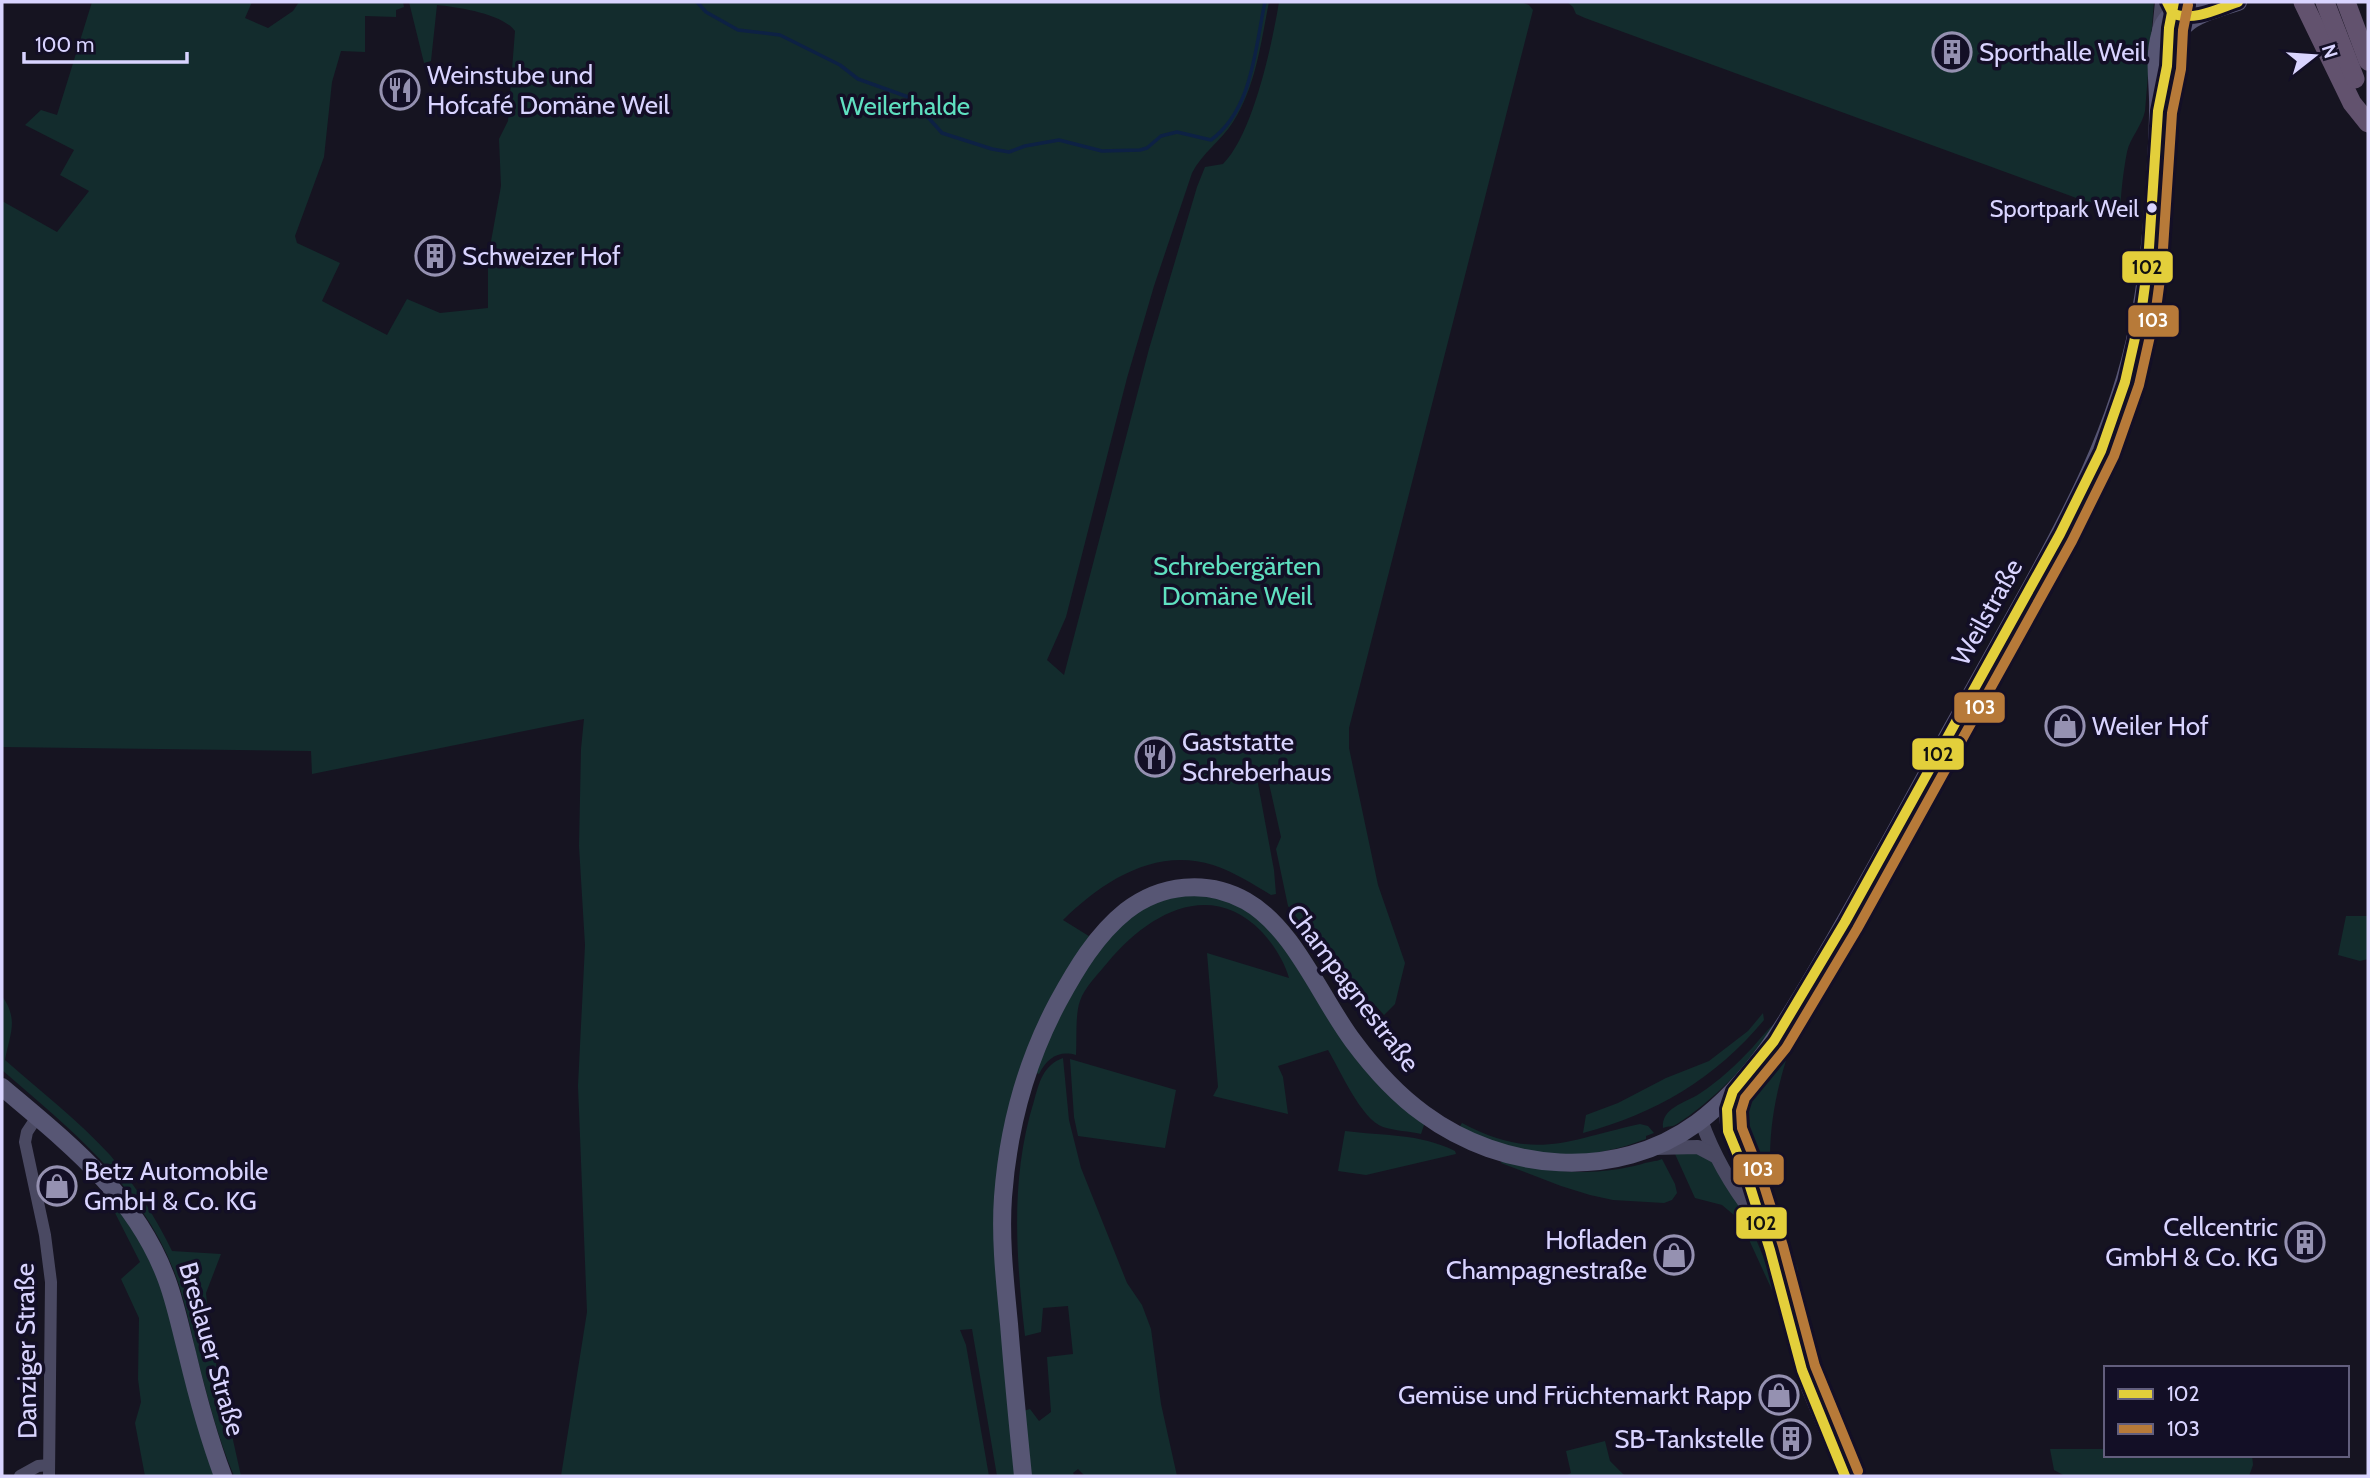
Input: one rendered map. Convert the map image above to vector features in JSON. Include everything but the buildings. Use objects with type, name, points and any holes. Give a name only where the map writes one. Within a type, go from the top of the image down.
[{"type":"highway","points":[[2291,2],[2312,5]]},
{"type":"highway","points":[[2346,2],[2368,61]]},
{"type":"highway","points":[[2312,5],[2368,113]]},
{"type":"highway","points":[[2312,5],[2352,103],[2368,123]]},
{"type":"main road","points":[[2169,4],[2197,9],[2238,2]]},
{"type":"main road","name":"Weilstraße","points":[[1701,1120],[1733,1091],[1774,1041],[1833,942],[2060,534],[2101,451],[2125,382],[2140,317],[2148,263],[2158,111],[2159,37],[2169,4]]},
{"type":"main road","points":[[2167,66],[2178,33],[2197,9]]},
{"type":"main road","name":"Weilstraße","points":[[2158,111],[2167,66]]},
{"type":"main road","name":"Champagnestraße","points":[[1023,1476],[1002,1237],[1003,1195],[1011,1139],[1036,1049],[1061,997],[1102,934],[1140,901],[1166,890],[1214,888],[1232,894],[1256,908],[1285,937],[1339,1021],[1377,1071],[1423,1114],[1466,1139],[1509,1155],[1566,1163],[1606,1161],[1684,1140],[1701,1120]]},
{"type":"main road","name":"Breslauer Straße","points":[[2,1087],[100,1173],[123,1200],[151,1243],[169,1286],[201,1410],[223,1476]]},
{"type":"street","name":"Weilstraße","points":[[2167,66],[2169,4]]},
{"type":"street","points":[[1733,1091],[1726,1117],[1734,1149],[1748,1181],[1775,1266],[1808,1388],[1844,1476]]},
{"type":"street","name":"Danziger Straße","points":[[20,1476],[38,1466],[49,1471],[51,1277],[25,1142],[27,1132],[37,1117]]},
{"type":"street","points":[[1701,1120],[1734,1149]]},
{"type":"street","points":[[1701,1120],[1718,1159],[1740,1197],[1760,1221]]},
{"type":"street","points":[[1684,1140],[1703,1148],[1718,1159]]},
{"type":"green space","points":[[92,2],[252,2],[245,18],[268,28],[293,11],[299,2],[403,2],[404,7],[396,10],[396,17],[365,16],[365,52],[341,51],[332,82],[324,157],[295,236],[297,243],[340,263],[322,301],[387,335],[407,299],[440,313],[488,308],[488,258],[501,186],[499,139],[508,121],[515,31],[491,16],[437,5],[431,61],[424,63],[409,2],[1269,2],[1257,64],[1247,94],[1228,129],[1192,173],[1154,286],[1127,378],[1066,617],[1047,660],[1064,675],[1149,349],[1197,187],[1205,167],[1223,164],[1243,132],[1260,88],[1279,2],[1521,2],[1533,10],[1349,728],[1349,748],[1378,885],[1405,963],[1395,1004],[1384,1015],[1376,1006],[1361,1019],[1320,948],[1288,906],[1276,849],[1281,837],[1266,770],[1256,773],[1276,894],[1271,895],[1213,865],[1171,861],[1131,871],[1095,892],[1063,920],[1092,938],[1006,1134],[1018,1476],[997,1476],[972,1329],[960,1330],[966,1345],[989,1476],[561,1476],[587,1312],[578,1086],[585,945],[579,846],[584,719],[312,774],[311,751],[2,747],[2,201],[57,232],[89,191],[60,175],[74,150],[25,125],[41,110],[57,115]]},
{"type":"green space","name":"Sportpark Weil","points":[[1567,2],[2154,2],[2145,111],[2127,152],[2120,214],[1585,18],[1576,14]]},
{"type":"green space","points":[[1186,893],[1231,901],[1263,921],[1425,1122],[1421,1134],[1383,1127],[1375,1122],[1359,1104],[1328,1050],[1278,1066],[1283,1077],[1288,1114],[1213,1096],[1218,1087],[1207,953],[1289,978],[1271,942],[1262,932],[1242,916],[1222,907],[1201,905],[1180,909],[1142,929],[1124,945],[1082,996],[1077,1013],[1076,1055],[1054,1057],[1039,1074],[1034,1072],[1065,1004],[1092,959],[1108,939],[1125,921],[1144,907]]},
{"type":"green space","points":[[2346,916],[2368,916],[2368,959],[2360,961],[2338,955]]},
{"type":"green space","points":[[2,996],[12,1020],[5,1060],[110,1155],[144,1201],[172,1251],[221,1254],[206,1293],[211,1341],[241,1476],[234,1476],[222,1446],[181,1291],[160,1240],[123,1185],[101,1160],[2,1070]]},
{"type":"green space","points":[[1763,1013],[1764,1020],[1745,1041],[1705,1076],[1659,1104],[1583,1133],[1586,1115],[1709,1061],[1748,1031]]},
{"type":"green space","points":[[1775,1023],[1758,1050],[1718,1092],[1677,1124],[1663,1128],[1663,1121],[1670,1111],[1721,1078]]},
{"type":"green space","points":[[1792,1029],[1796,1032],[1778,1090],[1770,1152],[1775,1202],[1798,1269],[1797,1282],[1787,1283],[1755,1184],[1731,1124],[1734,1107]]},
{"type":"green space","points":[[1063,1058],[1069,1120],[1081,1168],[1127,1283],[1142,1305],[1151,1329],[1161,1404],[1177,1476],[1085,1476],[1078,1469],[1073,1473],[1075,1476],[1029,1476],[1023,1411],[1030,1409],[1039,1421],[1051,1412],[1047,1357],[1073,1354],[1068,1306],[1043,1308],[1041,1332],[1025,1336],[1019,1276],[1018,1188],[1026,1130],[1038,1088],[1046,1070]]},
{"type":"green space","points":[[1070,1059],[1176,1090],[1165,1148],[1078,1136]]},
{"type":"green space","points":[[1462,1123],[1488,1135],[1531,1145],[1571,1141],[1640,1124],[1648,1126],[1654,1133],[1646,1136],[1646,1139],[1599,1152],[1548,1156],[1494,1143],[1459,1128]]},
{"type":"green space","points":[[1345,1131],[1414,1138],[1441,1145],[1456,1154],[1366,1175],[1338,1171]]},
{"type":"green space","points":[[1690,1150],[1710,1159],[1718,1167],[1738,1200],[1766,1263],[1772,1290],[1740,1220],[1722,1205],[1695,1198],[1675,1154]]},
{"type":"green space","points":[[1503,1159],[1539,1168],[1589,1172],[1624,1168],[1662,1159],[1677,1193],[1672,1200],[1664,1203],[1613,1200],[1561,1186],[1501,1163]]},
{"type":"green space","points":[[117,1202],[151,1255],[218,1476],[145,1476],[135,1423],[141,1402],[138,1379],[139,1318],[121,1279],[140,1262],[112,1207]]},
{"type":"green space","points":[[1797,1291],[1804,1296],[1808,1329],[1825,1394],[1823,1399],[1819,1398],[1808,1368],[1791,1300],[1793,1293]]},
{"type":"green space","points":[[1605,1441],[1610,1461],[1625,1476],[1565,1476],[1571,1473],[1566,1451]]},
{"type":"green space","points":[[2050,1449],[2104,1449],[2104,1457],[2252,1457],[2253,1465],[2249,1476],[2065,1476],[2054,1470]]},
{"type":"waterway","points":[[697,2],[706,12],[738,30],[780,35],[840,65],[858,79],[911,98],[942,133],[1009,152],[1025,146],[1059,140],[1102,151],[1140,150],[1147,148],[1161,136],[1177,132],[1211,140],[1225,127],[1244,95],[1255,58],[1265,2]]},
{"type":"transit line","name":"102","points":[[2167,2],[2173,14],[2182,16],[2206,13],[2238,2]]},
{"type":"transit line","name":"102","points":[[1845,1476],[1802,1370],[1770,1250],[1748,1180],[1728,1131],[1727,1109],[1733,1091],[1774,1041],[1845,922],[2060,534],[2101,451],[2125,382],[2142,307],[2148,263],[2158,111],[2167,66],[2169,28],[2174,2]]},
{"type":"transit line","name":"103","points":[[1858,1471],[1815,1366],[1783,1246],[1761,1176],[1742,1128],[1741,1111],[1745,1098],[1786,1048],[1857,929],[2072,541],[2114,456],[2139,385],[2156,309],[2162,264],[2172,113],[2181,69],[2183,30],[2188,5]]},
{"type":"place","name":"Sporthalle Weil","points":[[1952,52]]},
{"type":"place","name":"Weinstube und Hofcafé Domäne Weil","points":[[400,90]]},
{"type":"place","name":"Sportpark Weil","points":[[2152,208]]},
{"type":"place","name":"Schweizer Hof","points":[[435,256]]},
{"type":"place","name":"Weiler Hof","points":[[2065,726]]},
{"type":"place","name":"Gaststatte Schreberhaus","points":[[1155,757]]},
{"type":"place","name":"Betz Automobile GmbH & Co. KG","points":[[57,1186]]},
{"type":"place","name":"Cellcentric GmbH & Co. KG","points":[[2305,1242]]},
{"type":"place","name":"Hofladen Champagnestraße","points":[[1674,1255]]},
{"type":"place","name":"Gemüse und Früchtemarkt Rapp","points":[[1779,1395]]},
{"type":"place","name":"SB-Tankstelle","points":[[1791,1439]]},
{"type":"park label","name":"Weilerhalde","points":[[905,106]]},
{"type":"park label","name":"Schrebergärten Domäne Weil","points":[[1237,581]]}]
